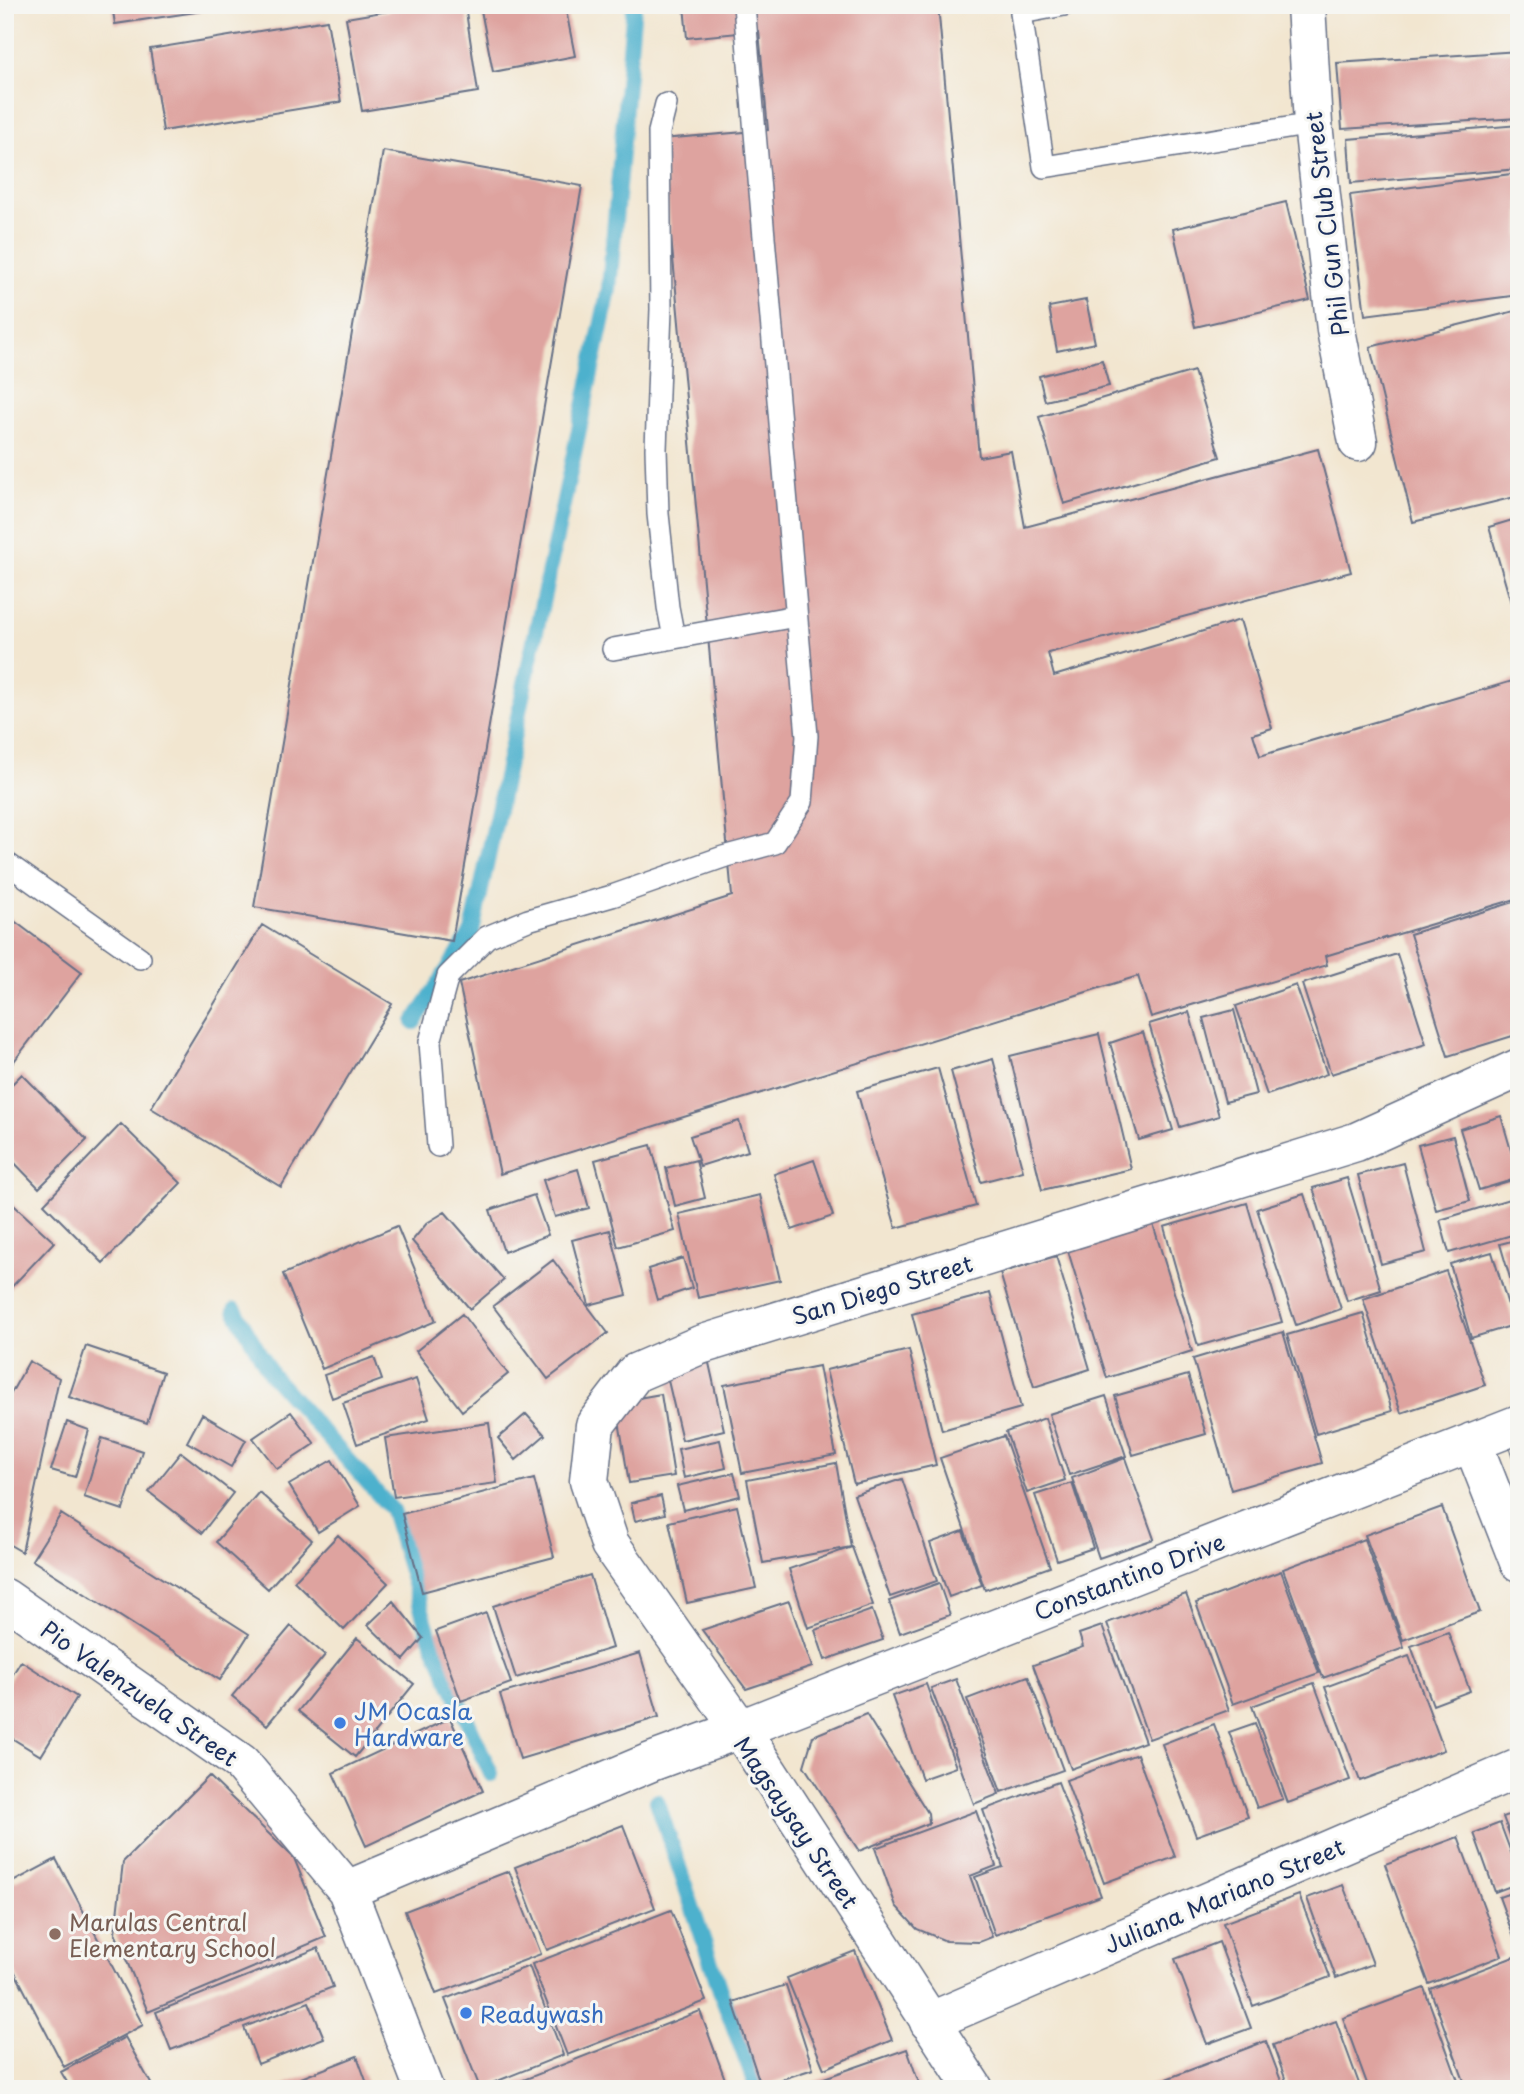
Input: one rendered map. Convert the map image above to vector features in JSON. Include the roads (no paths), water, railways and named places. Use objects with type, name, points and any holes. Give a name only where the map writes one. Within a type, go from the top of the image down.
[{"type":"street","name":"Phil Gun Club Street","points":[[1306,5],[1313,124],[1336,330],[1358,442]]},
{"type":"street","name":"San Diego Street","points":[[740,1729],[610,1544],[589,1481],[595,1425],[635,1373],[700,1345],[1356,1142],[1516,1080]]},
{"type":"street","name":"Constantino Drive","points":[[740,1729],[1519,1424]]},
{"type":"street","points":[[1472,1442],[1519,1562]]},
{"type":"street","name":"Pio Valenzuela Street","points":[[5,1598],[241,1763],[347,1890],[424,2089]]},
{"type":"street","name":"Magsaysay Street","points":[[347,1890],[651,1762],[740,1729],[974,2089]]},
{"type":"street","name":"Juliana Mariano Street","points":[[929,2022],[1519,1768]]},
{"type":"lane","points":[[438,1146],[430,1042],[448,976],[487,937],[528,920],[723,857],[775,843],[802,802],[807,736],[744,5]]},
{"type":"lane","points":[[1064,5],[1021,13],[1044,167],[1313,124]]},
{"type":"lane","points":[[666,104],[659,132],[661,309],[656,449],[658,514],[674,638]]},
{"type":"lane","points":[[614,649],[796,616]]},
{"type":"lane","points":[[5,862],[140,958]]},
{"type":"waterway","points":[[414,1022],[472,932],[609,289],[634,5]]},
{"type":"waterway","points":[[235,1310],[271,1374],[392,1510],[429,1634],[491,1774]]},
{"type":"waterway","points":[[657,1801],[721,1993],[757,2089]]},
{"type":"place","name":"JM Ocasla Hardware","points":[[340,1723]]},
{"type":"place","name":"Marulas Central Elementary School","points":[[55,1934]]},
{"type":"place","name":"Readywash","points":[[466,2013]]}]
